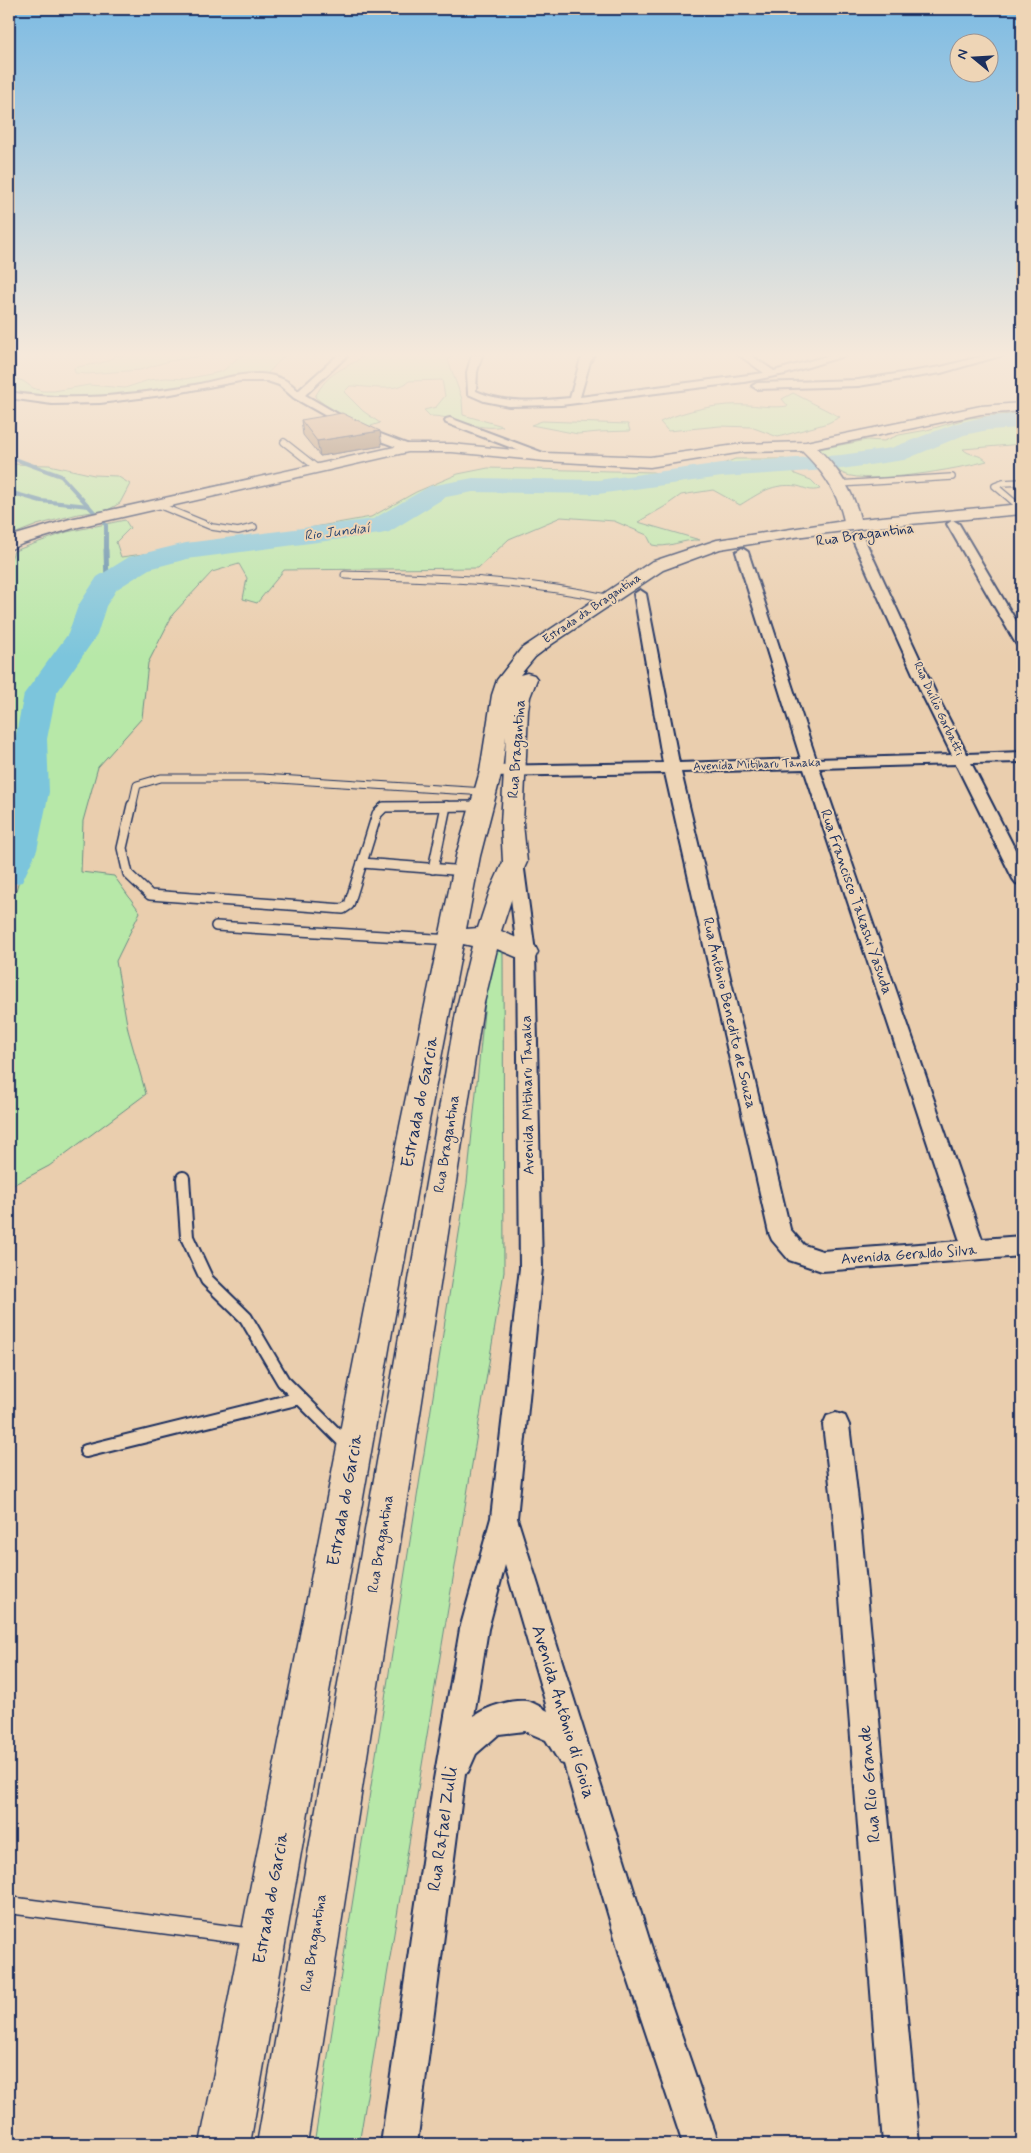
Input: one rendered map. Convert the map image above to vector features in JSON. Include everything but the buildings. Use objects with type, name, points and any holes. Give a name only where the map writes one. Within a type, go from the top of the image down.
[{"type":"main road","points":[[9,545],[16,540],[70,524],[374,455]]},
{"type":"main road","points":[[529,455],[650,462],[693,455]]},
{"type":"main road","points":[[816,455],[835,479],[863,527]]},
{"type":"main road","points":[[849,504],[863,527]]},
{"type":"main road","name":"Rua Bragantina","points":[[863,527],[953,524],[1022,512]]},
{"type":"main road","name":"Rua Bragantina","points":[[282,2144],[470,1007],[487,937],[502,891],[515,862],[512,824],[520,697],[524,684],[533,669],[610,604],[640,594],[662,580],[699,562],[863,527],[1022,512]]},
{"type":"main road","points":[[662,580],[641,576],[634,570],[636,561],[641,557],[662,551],[717,545],[795,532],[863,527]]},
{"type":"main road","name":"Estrada da Bragantina","points":[[468,864],[491,771],[501,702],[507,680],[528,653],[610,604],[641,576]]},
{"type":"main road","points":[[468,864],[487,886],[502,891]]},
{"type":"main road","name":"Estrada do Garcia","points":[[226,2144],[414,1126],[468,864]]},
{"type":"main road","points":[[452,940],[487,937],[502,940],[526,952]]},
{"type":"street","points":[[541,455],[545,457]]},
{"type":"street","points":[[953,524],[1022,642]]},
{"type":"street","name":"Rua Duílio Garbatti","points":[[863,527],[962,759],[1022,880]]},
{"type":"street","name":"Rua Francisco Takashi Yasuda","points":[[742,552],[810,764],[974,1250]]},
{"type":"street","name":"Rua Antônio Benedito de Souza","points":[[640,594],[672,768],[780,1233],[797,1253]]},
{"type":"street","name":"Avenida Mitiharu Tanaka","points":[[491,771],[672,768],[1022,757]]},
{"type":"street","name":"Avenida Mitiharu Tanaka","points":[[515,862],[526,952],[532,1268]]},
{"type":"street","name":"Avenida Geraldo Silva","points":[[797,1253],[822,1261],[1022,1246]]},
{"type":"street","name":"Avenida Antônio di Gioia","points":[[532,1268],[504,1518],[638,1958],[700,2144]]},
{"type":"street","name":"Rua Rio Grande","points":[[836,1425],[846,1509],[901,2144]]},
{"type":"street","name":"Rua Rafael Zulli","points":[[399,2144],[449,1779],[474,1629],[504,1518]]},
{"type":"street","points":[[449,1779],[465,1742],[493,1720],[526,1716],[556,1730],[578,1762]]},
{"type":"lane","points":[[301,455],[317,468]]},
{"type":"lane","points":[[835,479],[952,477]]},
{"type":"lane","points":[[1022,482],[1003,483],[995,486],[1022,512]]},
{"type":"lane","points":[[156,504],[212,527],[238,531],[254,527]]},
{"type":"lane","points":[[345,575],[509,580],[561,587],[610,604]]},
{"type":"lane","points":[[161,778],[262,778],[484,799],[446,806],[398,806],[384,808],[377,814],[349,905],[343,909],[150,896],[128,874],[122,848],[137,785],[161,778]]},
{"type":"lane","points":[[433,869],[446,806]]},
{"type":"lane","points":[[362,863],[433,869],[468,864]]},
{"type":"lane","points":[[216,926],[452,940]]},
{"type":"lane","points":[[183,1178],[187,1237],[207,1280],[246,1318],[283,1381],[337,1433],[354,1453]]},
{"type":"lane","points":[[86,1451],[300,1398]]},
{"type":"lane","points":[[9,1904],[264,1939]]},
{"type":"green space","points":[[825,455],[976,455],[987,461],[914,475],[873,478],[844,474]]},
{"type":"green space","points":[[735,459],[785,459],[795,474],[811,480],[820,489],[811,490],[797,486],[780,486],[767,490],[740,505],[713,490],[681,495],[638,522],[700,540],[669,545],[652,545],[647,535],[614,521],[561,517],[509,539],[478,568],[284,570],[257,603],[243,599],[247,578],[239,564],[212,572],[173,614],[148,663],[142,718],[98,767],[83,821],[81,872],[114,876],[140,912],[116,961],[128,1030],[146,1094],[49,1166],[9,1187],[9,916],[20,876],[9,885],[9,564],[14,551],[67,532],[125,520],[130,528],[116,542],[121,557],[218,544],[371,517],[416,492],[458,474],[488,468],[653,472],[677,483]]},
{"type":"green space","points":[[9,464],[49,465],[94,475],[117,476],[130,484],[120,503],[108,510],[78,514],[37,525],[9,536]]},
{"type":"green space","points":[[496,950],[503,953],[504,1272],[359,2144],[314,2144],[467,1183],[490,951]]},
{"type":"waterway","name":"Rio Jundiaí","points":[[9,873],[19,850],[32,792],[31,739],[40,694],[82,635],[92,606],[107,583],[139,563],[186,551],[380,526],[439,491],[473,485],[598,487],[722,470],[841,462],[892,455]]},
{"type":"waterway","points":[[9,457],[61,476],[89,506]]},
{"type":"waterway","points":[[9,492],[41,501],[89,506]]},
{"type":"waterway","points":[[89,506],[106,525],[106,550]]},
{"type":"waterway","points":[[106,550],[107,583]]}]
